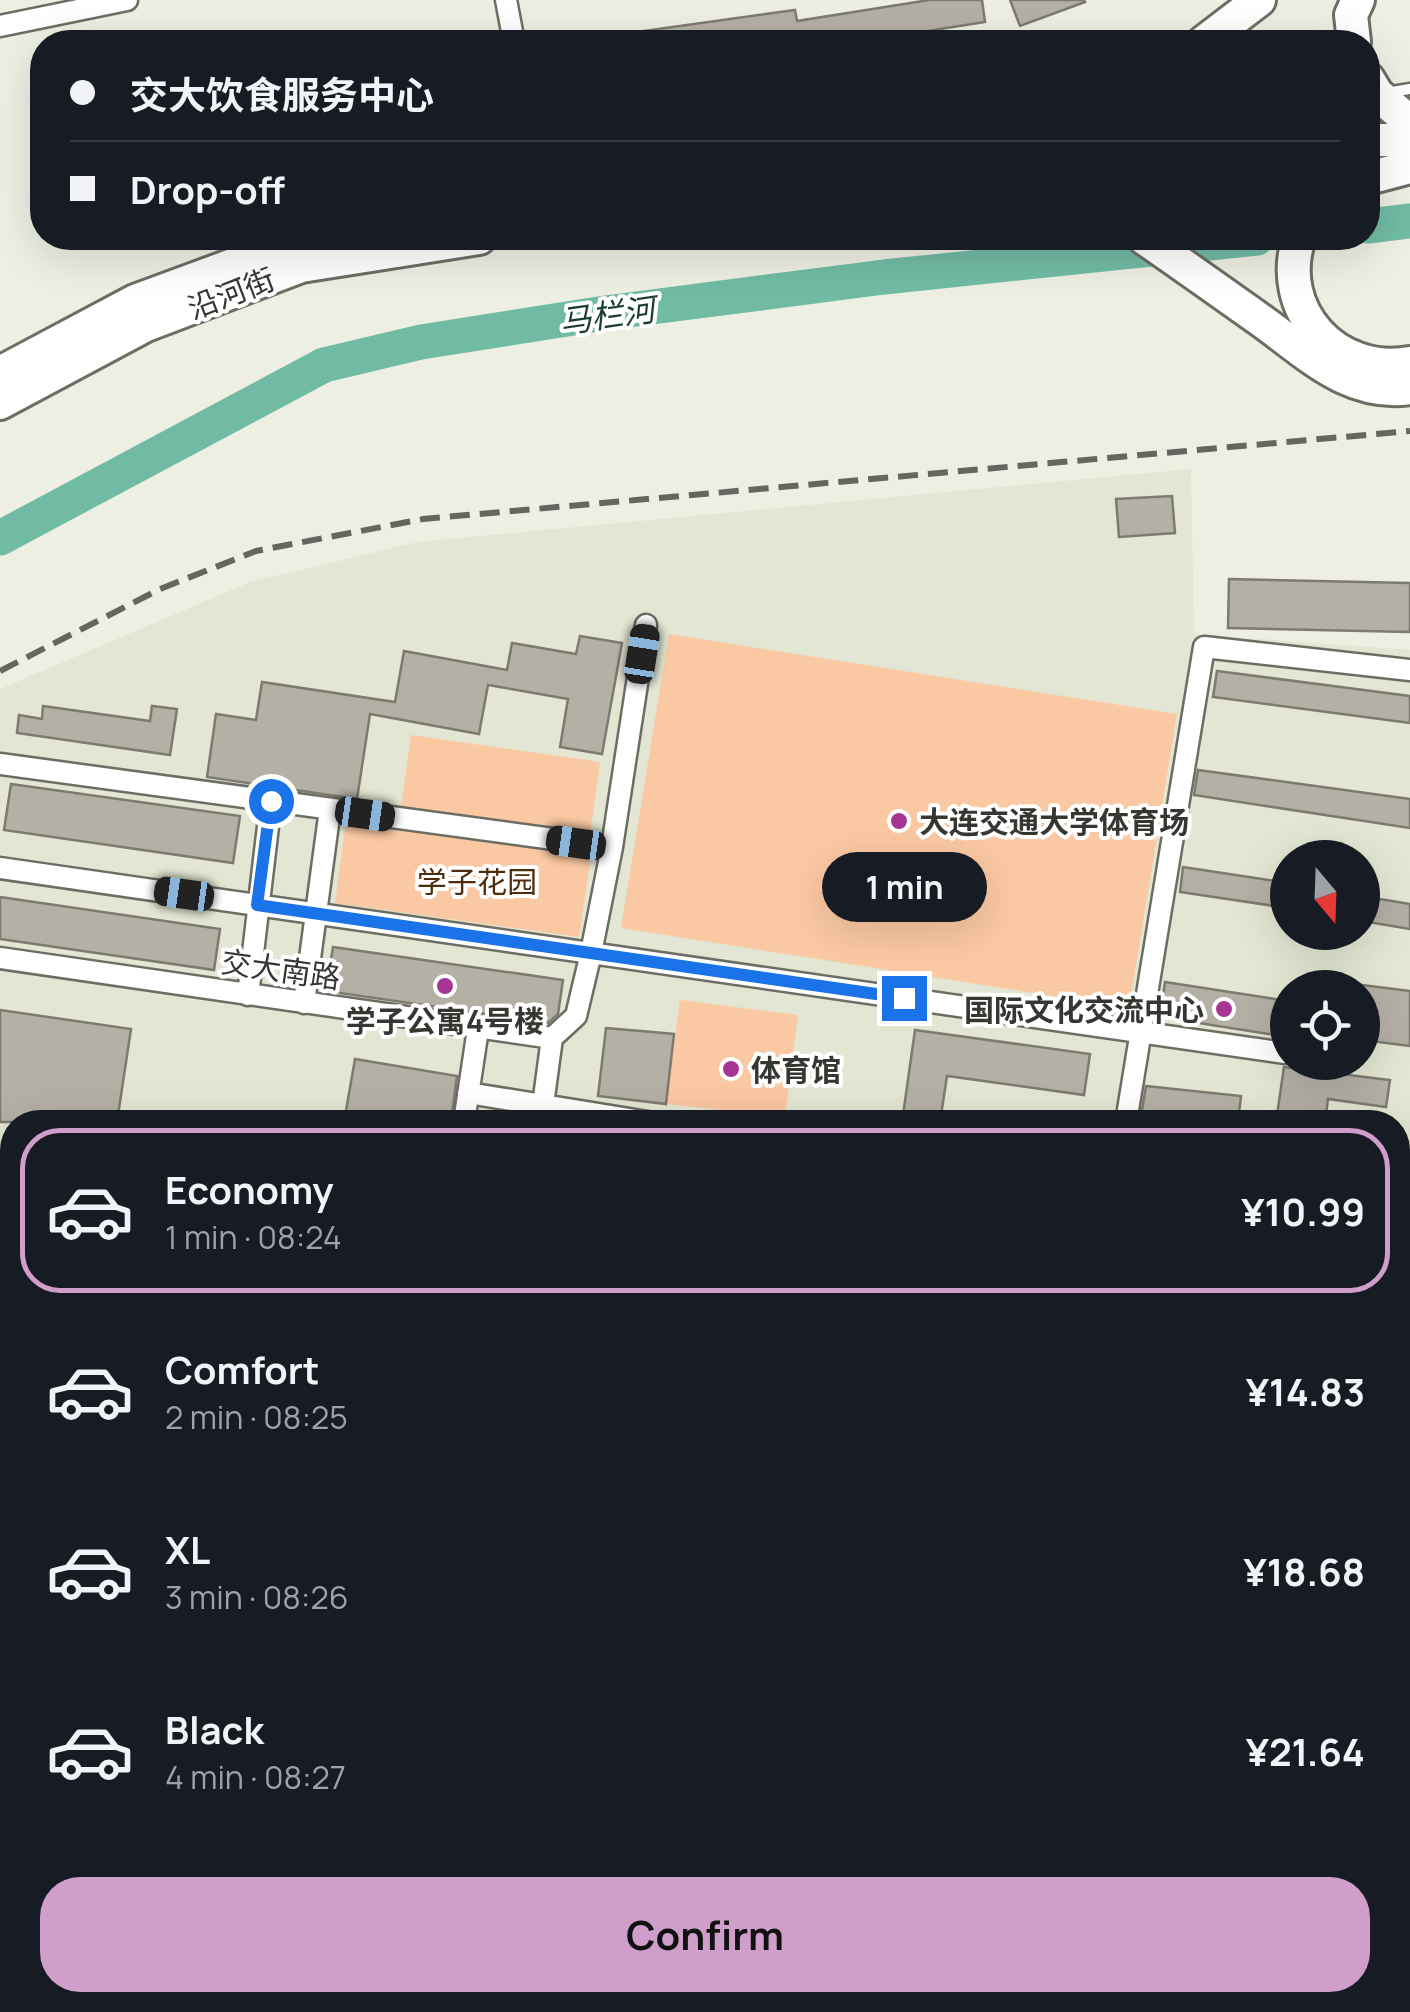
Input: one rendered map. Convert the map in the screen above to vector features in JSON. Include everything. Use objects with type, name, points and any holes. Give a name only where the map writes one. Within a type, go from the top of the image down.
[{"type":"highway","points":[[1220,30],[1260,0]]},
{"type":"highway","points":[[1353,30],[1351,15],[1358,0]]},
{"type":"highway","points":[[1380,94],[1410,122]]},
{"type":"highway","points":[[1380,140],[1410,140]]},
{"type":"highway","points":[[1380,164],[1410,165]]},
{"type":"highway","points":[[1380,174],[1410,165]]},
{"type":"highway","name":"沿河街","points":[[0,373],[134,301],[304,252],[329,250]]},
{"type":"highway","points":[[1161,250],[1277,331],[1318,366],[1352,382],[1390,391],[1410,388]]},
{"type":"highway","points":[[1295,250],[1293,280],[1300,310],[1313,332],[1353,358],[1380,366],[1410,363]]},
{"type":"highway","points":[[0,424],[304,252]]},
{"type":"highway","name":"沿河街","points":[[0,403],[146,326],[304,252]]},
{"type":"highway","points":[[0,364],[106,316]]},
{"type":"street","points":[[0,26],[128,0]]},
{"type":"street","points":[[506,0],[512,30]]},
{"type":"street","points":[[543,1106],[552,1038],[576,1016],[591,953],[612,848],[646,625]]},
{"type":"street","points":[[1128,1110],[1204,647],[1410,670]]},
{"type":"street","points":[[0,764],[612,848]]},
{"type":"street","points":[[248,995],[271,801]]},
{"type":"street","points":[[304,1003],[330,809]]},
{"type":"street","points":[[0,868],[1270,1051]]},
{"type":"street","name":"交大南路","points":[[0,958],[552,1038]]},
{"type":"street","points":[[466,1110],[478,1029]]},
{"type":"street","points":[[468,1093],[569,1110]]},
{"type":"lane","points":[[1380,87],[1410,90]]},
{"type":"shaded area","points":[[1191,469],[1194,634],[1410,650],[1410,1110],[0,1110],[0,689],[250,582],[418,542]]},
{"type":"green space","name":"大连交通大学体育场","points":[[669,634],[1177,714],[1129,1008],[621,928]]},
{"type":"green space","points":[[411,735],[600,762],[590,834],[401,808]]},
{"type":"green space","name":"学子花园","points":[[346,821],[591,855],[579,937],[335,903]]},
{"type":"green space","name":"体育馆","points":[[680,1000],[798,1015],[786,1110],[721,1110],[666,1104]]},
{"type":"building","points":[[929,0],[982,0],[985,22],[934,30],[651,30],[795,10],[797,21]]},
{"type":"building","points":[[1010,0],[1084,0],[1085,2],[1020,26]]},
{"type":"building","points":[[1172,496],[1175,533],[1119,537],[1116,499]]},
{"type":"building","points":[[1229,579],[1410,583],[1410,632],[1228,628]]},
{"type":"building","points":[[580,636],[622,643],[602,754],[560,747],[568,699],[488,685],[479,734],[370,714],[357,799],[207,777],[216,714],[256,720],[262,682],[395,702],[404,651],[507,670],[512,643],[576,654]]},
{"type":"building","points":[[1217,671],[1410,696],[1410,723],[1213,697]]},
{"type":"building","points":[[43,706],[150,721],[152,706],[177,709],[170,755],[17,733],[19,715],[42,719]]},
{"type":"building","points":[[1198,770],[1410,799],[1410,828],[1194,795]]},
{"type":"building","points":[[11,784],[240,816],[233,863],[4,830]]},
{"type":"building","points":[[1183,867],[1270,880],[1270,905],[1180,892]]},
{"type":"building","points":[[0,897],[220,929],[214,970],[0,939]]},
{"type":"building","points":[[1380,899],[1410,904],[1410,929],[1380,924]]},
{"type":"building","name":"学子公寓4号楼","points":[[333,947],[563,980],[558,1014],[548,1023],[326,991]]},
{"type":"building","name":"国际文化交流中心","points":[[1165,982],[1270,998],[1270,1034],[1160,1017]]},
{"type":"building","points":[[1380,987],[1410,991],[1410,1046],[1380,1042]]},
{"type":"building","points":[[0,1010],[131,1029],[119,1110],[0,1110]]},
{"type":"building","points":[[606,1028],[674,1034],[666,1104],[598,1096]]},
{"type":"building","points":[[915,1030],[1090,1054],[1084,1095],[947,1076],[942,1110],[904,1110]]},
{"type":"building","points":[[355,1059],[457,1076],[453,1110],[346,1110]]},
{"type":"building","points":[[1282,1080],[1390,1080],[1386,1107],[1328,1099],[1327,1110],[1278,1110]]},
{"type":"building","points":[[1146,1086],[1241,1096],[1239,1110],[1142,1110]]},
{"type":"waterway","name":"马栏河","points":[[1380,225],[1410,221]]},
{"type":"waterway","name":"马栏河","points":[[0,538],[324,365],[421,342],[605,313],[884,277],[1142,250]]},
{"type":"railway","points":[[0,671],[160,589],[256,551],[423,519],[1410,431]]},
{"type":"place","name":"大连交通大学体育场","points":[[899,821]]},
{"type":"place","name":"学子公寓4号楼","points":[[445,986]]},
{"type":"place","name":"国际文化交流中心","points":[[1224,1009]]},
{"type":"place","name":"体育馆","points":[[731,1069]]},
{"type":"route","points":[[271,801],[257,905],[904,998]]}]
